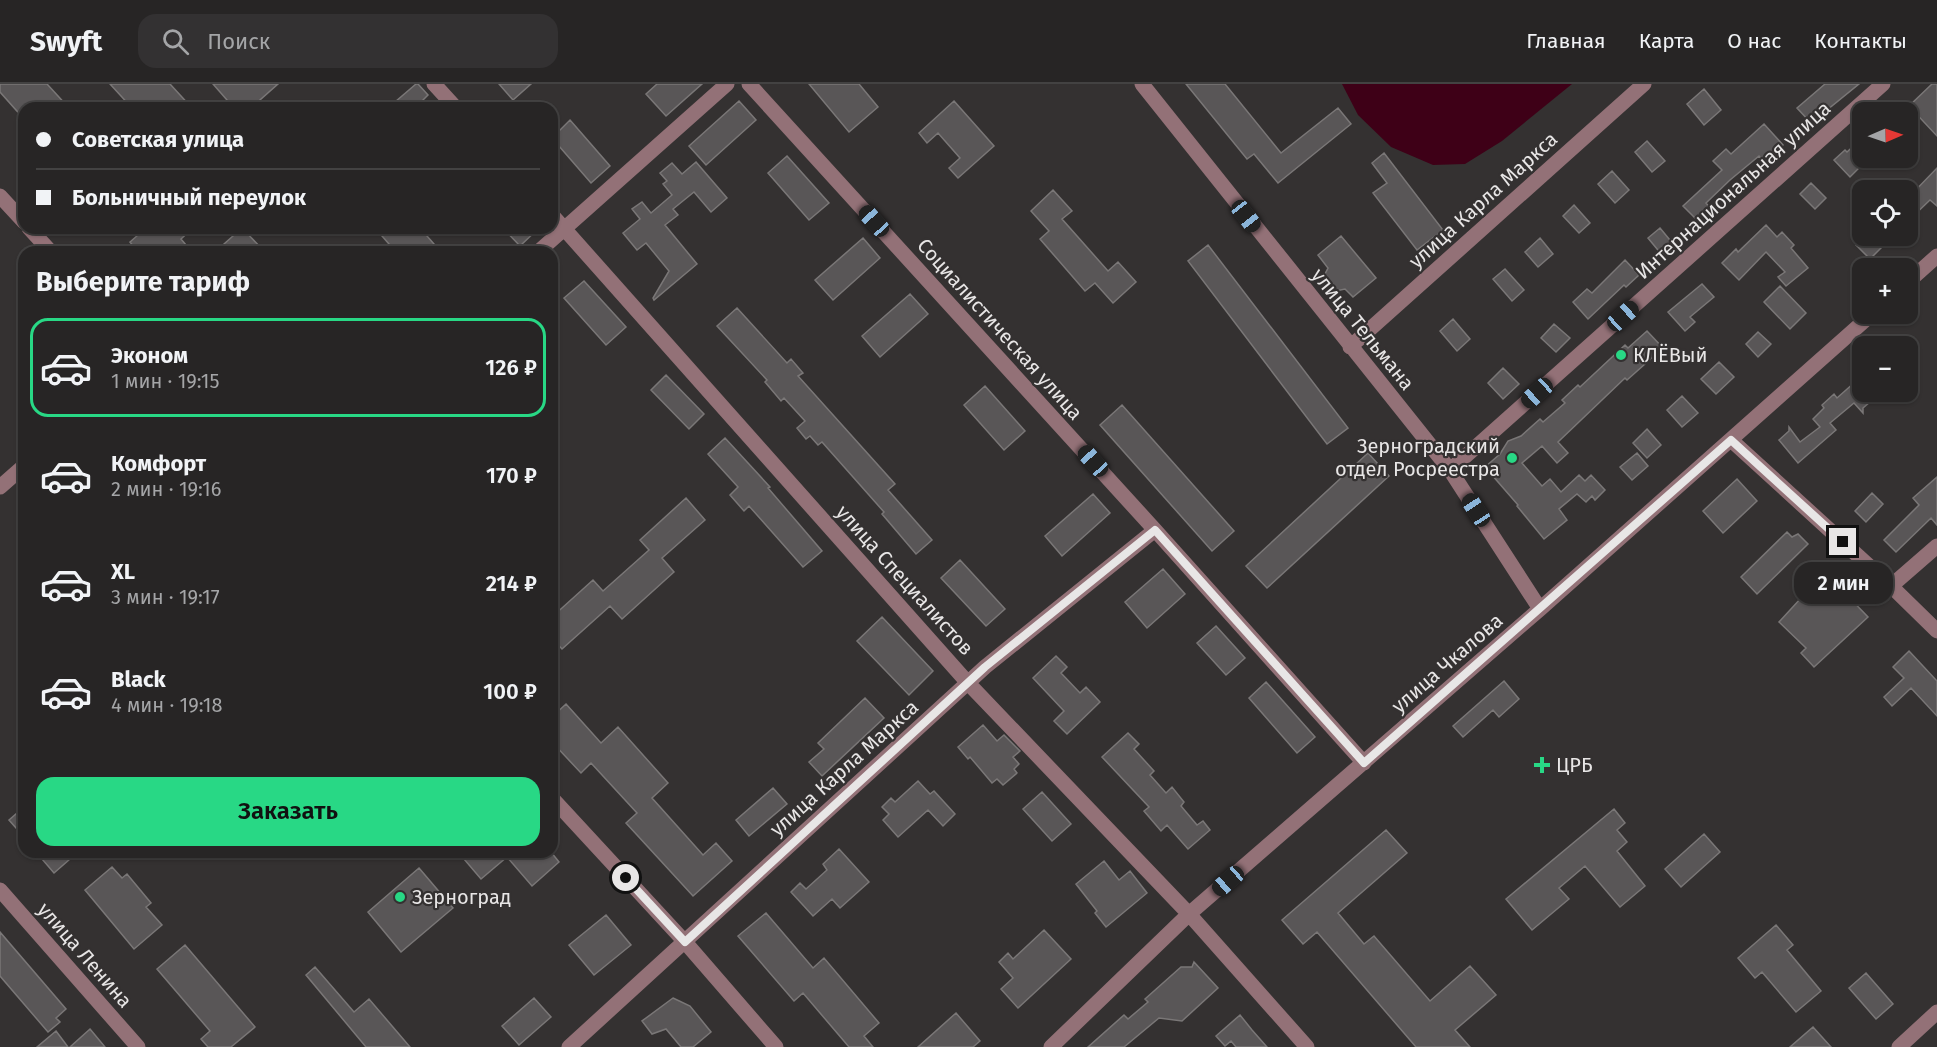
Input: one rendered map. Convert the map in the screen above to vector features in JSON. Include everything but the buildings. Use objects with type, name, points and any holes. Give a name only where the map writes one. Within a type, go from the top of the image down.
[{"type":"street","points":[[434,84],[450,102]]},
{"type":"street","points":[[545,246],[727,84]]},
{"type":"street","name":"Социалистическая улица","points":[[749,84],[1364,763]]},
{"type":"street","name":"улица Тельмана","points":[[1142,84],[1450,471],[1540,609]]},
{"type":"street","name":"улица Карла Маркса","points":[[1350,347],[1644,84]]},
{"type":"street","name":"Интернациональная улица","points":[[1450,471],[1883,84]]},
{"type":"street","points":[[0,196],[18,216]]},
{"type":"street","name":"улица Специалистов","points":[[558,221],[968,683],[1190,914],[1307,1047]]},
{"type":"street","points":[[34,234],[46,246]]},
{"type":"street","points":[[1918,273],[1937,256]]},
{"type":"street","name":"улица Чкалова","points":[[1051,1047],[1190,914],[1540,609],[1861,324]]},
{"type":"street","points":[[1731,440],[1891,586],[1937,632]]},
{"type":"street","points":[[0,487],[18,471]]},
{"type":"street","name":"улица Карла Маркса","points":[[569,1047],[968,683],[1155,530]]},
{"type":"street","points":[[1891,586],[1937,546]]},
{"type":"street","points":[[558,804],[685,942],[776,1047]]},
{"type":"street","name":"улица Ленина","points":[[0,890],[138,1047]]},
{"type":"street","points":[[1899,1047],[1937,1012]]},
{"type":"shaded area","points":[[1342,84],[1572,84],[1502,141],[1465,164],[1433,165],[1391,147],[1358,115]]},
{"type":"place","name":"КЛЁВый","points":[[1621,355]]},
{"type":"place","name":"Зерноградский отдел Росреестра","points":[[1512,458]]},
{"type":"place","name":"ЦРБ","points":[[1542,765]]},
{"type":"place","name":"Зерноград","points":[[400,897]]},
{"type":"route","points":[[626,878],[685,942],[985,667],[1155,530],[1364,763],[1731,440],[1843,542]]}]
